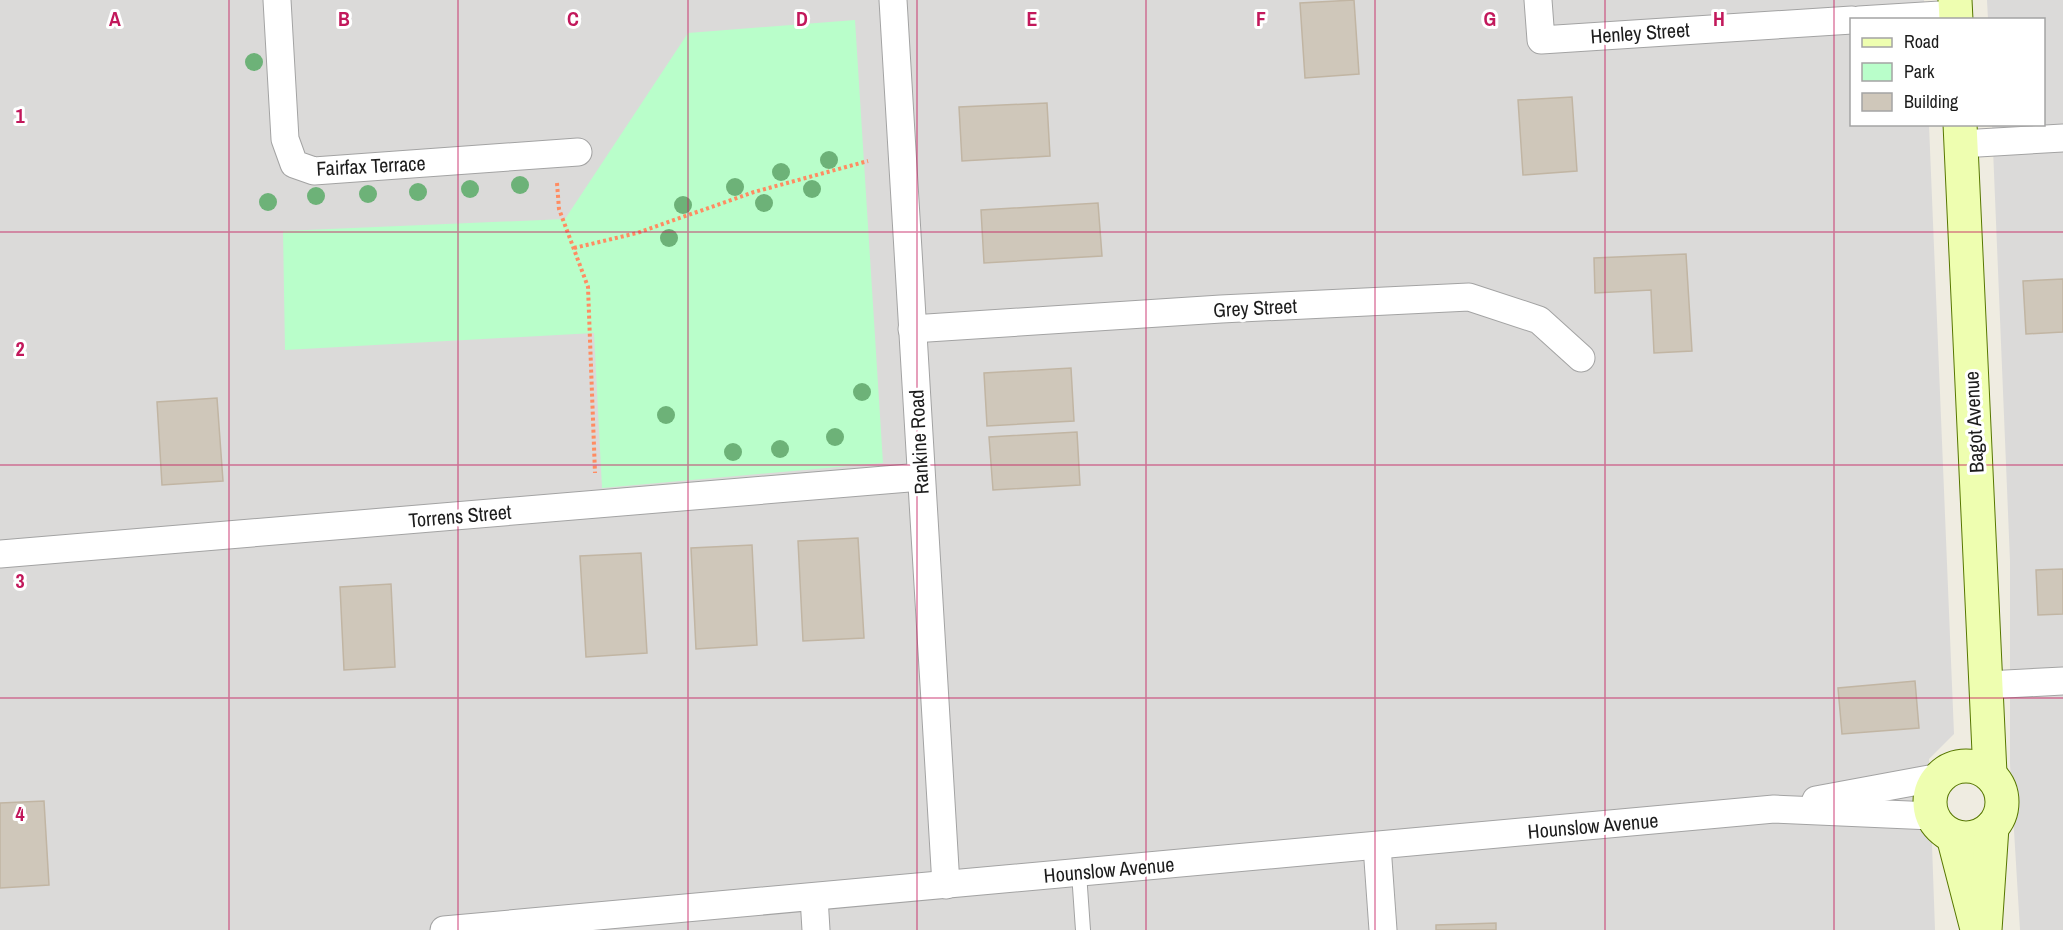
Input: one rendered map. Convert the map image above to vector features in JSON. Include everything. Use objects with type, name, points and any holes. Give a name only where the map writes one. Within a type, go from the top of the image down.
[{"type":"street","name":"Fairfax Terrace","points":[[277,0],[285,139],[294,164],[314,171],[578,152]]},
{"type":"street","name":"Rankine Road","points":[[893,0],[946,885]]},
{"type":"street","name":"Henley Street","points":[[1539,0],[1541,40],[1850,20]]},
{"type":"street","points":[[1880,18],[1956,11]]},
{"type":"street","points":[[1960,134],[2063,138]]},
{"type":"street","name":"Bagot Avenue","points":[[1960,134],[1988,719],[1966,772]]},
{"type":"street","name":"Grey Street","points":[[912,329],[1221,309],[1469,297],[1539,320],[1581,358]]},
{"type":"street","name":"Torrens Street","points":[[0,554],[921,477]]},
{"type":"street","points":[[1987,685],[2063,681]]},
{"type":"street","points":[[1943,826],[1959,838],[1983,835],[1999,818],[2002,795],[1998,783],[1966,772],[1930,792],[1929,804],[1943,826],[1977,930]]},
{"type":"street","name":"Hounslow Avenue","points":[[444,930],[519,927],[814,897],[1774,809],[1966,772]]},
{"type":"street","name":"Hounslow Avenue","points":[[1774,809],[1943,826]]},
{"type":"street","points":[[1985,930],[1992,827]]},
{"type":"street","points":[[1377,846],[1383,930]]},
{"type":"street","points":[[814,897],[816,930]]},
{"type":"lane","points":[[1079,873],[1083,930]]},
{"type":"path","points":[[574,248],[637,233],[754,192],[868,161]]},
{"type":"path","points":[[556,174],[559,209],[588,287],[597,504]]},
{"type":"shaded area","points":[[0,0],[1924,0],[1925,18],[1850,18],[1850,126],[1929,126],[1954,734],[1929,759],[1935,930],[0,930]]},
{"type":"shaded area","points":[[1987,0],[2063,0],[2063,930],[2020,930],[2010,764],[2010,561],[1992,126],[2045,126],[2045,18],[1988,18]]},
{"type":"green space","points":[[855,20],[883,463],[602,488],[594,333],[285,350],[283,231],[565,219],[688,33]]},
{"type":"building","points":[[1354,0],[1359,74],[1305,78],[1300,3]]},
{"type":"building","points":[[1572,97],[1577,171],[1523,175],[1518,100]]},
{"type":"building","points":[[1047,103],[1050,156],[962,161],[959,107]]},
{"type":"building","points":[[1098,203],[1102,256],[984,263],[981,210]]},
{"type":"building","points":[[1686,254],[1692,351],[1654,353],[1651,290],[1595,293],[1594,258]]},
{"type":"building","points":[[2063,279],[2063,332],[2026,334],[2023,281]]},
{"type":"building","points":[[1071,368],[1074,421],[987,426],[984,373]]},
{"type":"building","points":[[217,398],[223,481],[162,485],[157,402]]},
{"type":"building","points":[[1077,432],[1080,485],[993,490],[989,437]]},
{"type":"building","points":[[858,538],[864,638],[803,641],[798,541]]},
{"type":"building","points":[[752,545],[757,645],[696,649],[691,548]]},
{"type":"building","points":[[641,553],[647,653],[586,657],[580,556]]},
{"type":"building","points":[[2063,569],[2063,614],[2038,615],[2036,570]]},
{"type":"building","points":[[391,584],[395,667],[344,670],[340,587]]},
{"type":"building","points":[[1915,681],[1919,728],[1842,734],[1838,688]]},
{"type":"building","points":[[44,801],[49,885],[0,888],[0,803]]},
{"type":"building","points":[[1496,923],[1496,930],[1436,930],[1436,925]]}]
